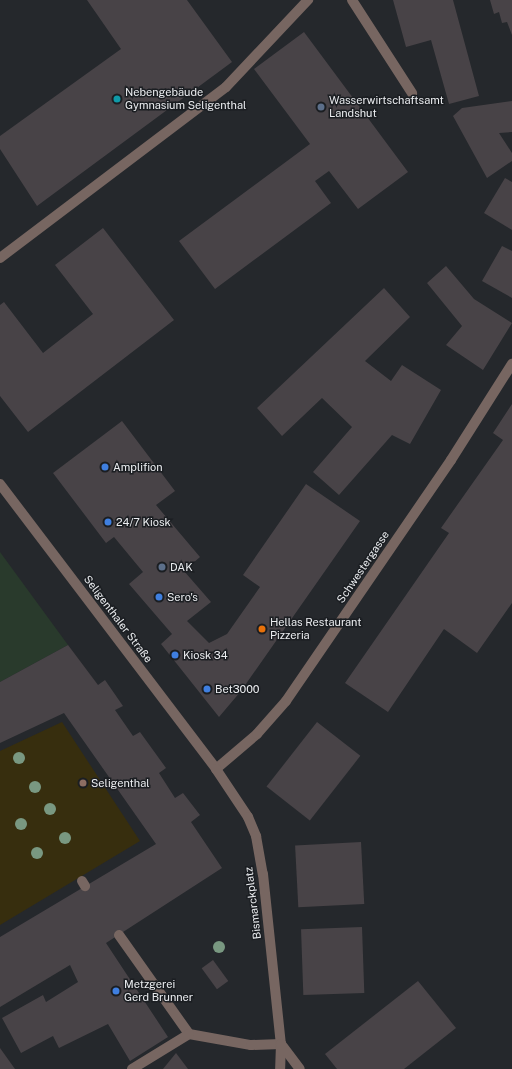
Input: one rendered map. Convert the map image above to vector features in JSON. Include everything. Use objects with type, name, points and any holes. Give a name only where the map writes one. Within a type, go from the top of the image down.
[{"type":"street","points":[[0,258],[226,87],[308,0]]},
{"type":"street","points":[[352,0],[412,93]]},
{"type":"street","name":"Schwestergasse","points":[[216,769],[256,734],[286,701],[451,460],[512,364]]},
{"type":"street","name":"Seligenthaler Straße","points":[[0,484],[216,769]]},
{"type":"street","name":"Bismarckplatz","points":[[216,769],[248,817],[256,836],[281,1044],[280,1069]]},
{"type":"street","points":[[118,935],[189,1034]]},
{"type":"street","points":[[132,1069],[189,1034],[251,1045],[281,1044],[300,1069]]},
{"type":"green space","points":[[0,552],[68,645],[0,682]]},
{"type":"sand","points":[[62,722],[140,841],[0,925],[0,751]]},
{"type":"building","name":"Nebengebäude Gymnasium Seligenthal","points":[[87,0],[187,0],[232,62],[37,206],[0,149],[0,136],[121,49]]},
{"type":"building","points":[[393,0],[453,0],[479,96],[449,104],[431,40],[406,47]]},
{"type":"building","points":[[490,0],[512,0],[512,35],[507,22],[502,23],[499,12],[494,14]]},
{"type":"building","points":[[304,32],[408,172],[358,209],[329,171],[315,181],[331,203],[215,289],[179,241],[310,144],[254,69]]},
{"type":"building","points":[[512,101],[512,132],[499,133],[512,153],[512,161],[487,178],[453,116],[462,108]]},
{"type":"building","points":[[505,178],[512,182],[512,230],[484,213]]},
{"type":"building","points":[[103,228],[174,320],[28,432],[0,396],[0,305],[4,302],[43,353],[93,314],[55,265]]},
{"type":"building","points":[[502,246],[512,251],[512,298],[482,281]]},
{"type":"building","points":[[446,266],[474,299],[512,323],[483,370],[446,345],[462,326],[427,283]]},
{"type":"building","points":[[384,288],[410,317],[365,361],[391,381],[402,365],[441,390],[410,444],[392,435],[339,495],[313,472],[352,427],[322,398],[282,436],[257,408]]},
{"type":"building","points":[[512,404],[512,603],[477,653],[444,629],[388,712],[345,683],[449,533],[441,528],[503,440],[493,433]]},
{"type":"building","points":[[122,421],[175,491],[156,505],[200,557],[184,571],[211,602],[187,621],[209,643],[227,634],[260,587],[243,575],[306,484],[360,521],[241,691],[219,717],[161,644],[172,634],[129,584],[143,572],[114,537],[106,543],[53,473]]},
{"type":"building","points":[[68,645],[98,685],[105,680],[123,706],[115,710],[133,736],[140,732],[166,768],[159,773],[175,798],[183,793],[200,815],[191,822],[222,868],[106,943],[168,1037],[130,1061],[108,1024],[59,1048],[53,1036],[21,1053],[2,1018],[43,995],[46,1002],[78,982],[70,965],[0,1007],[0,937],[156,844],[64,713],[0,743],[0,682]]},
{"type":"building","points":[[317,722],[360,756],[310,820],[267,787]]},
{"type":"building","points":[[361,842],[364,904],[298,907],[295,845]]},
{"type":"building","points":[[362,927],[364,993],[303,995],[301,929]]},
{"type":"building","points":[[213,960],[228,981],[217,989],[202,968]]},
{"type":"building","points":[[418,981],[456,1028],[404,1069],[337,1069],[325,1054]]},
{"type":"building","points":[[0,1048],[15,1069],[0,1069]]},
{"type":"building","points":[[176,1053],[188,1069],[163,1069]]},
{"type":"place","name":"Nebengebäude Gymnasium Seligenthal","points":[[117,99]]},
{"type":"place","name":"Wasserwirtschaftsamt Landshut","points":[[321,107]]},
{"type":"place","name":"Amplifion","points":[[105,467]]},
{"type":"place","name":"24/7 Kiosk","points":[[108,522]]},
{"type":"place","name":"DAK","points":[[162,567]]},
{"type":"place","name":"Sero's","points":[[159,597]]},
{"type":"place","name":"Hellas Restaurant Pizzeria","points":[[262,629]]},
{"type":"place","name":"Kiosk 34","points":[[175,655]]},
{"type":"place","name":"Bet3000","points":[[207,689]]},
{"type":"place","name":"Seligenthal","points":[[83,783]]},
{"type":"place","name":"Metzgerei Gerd Brunner","points":[[116,991]]}]
